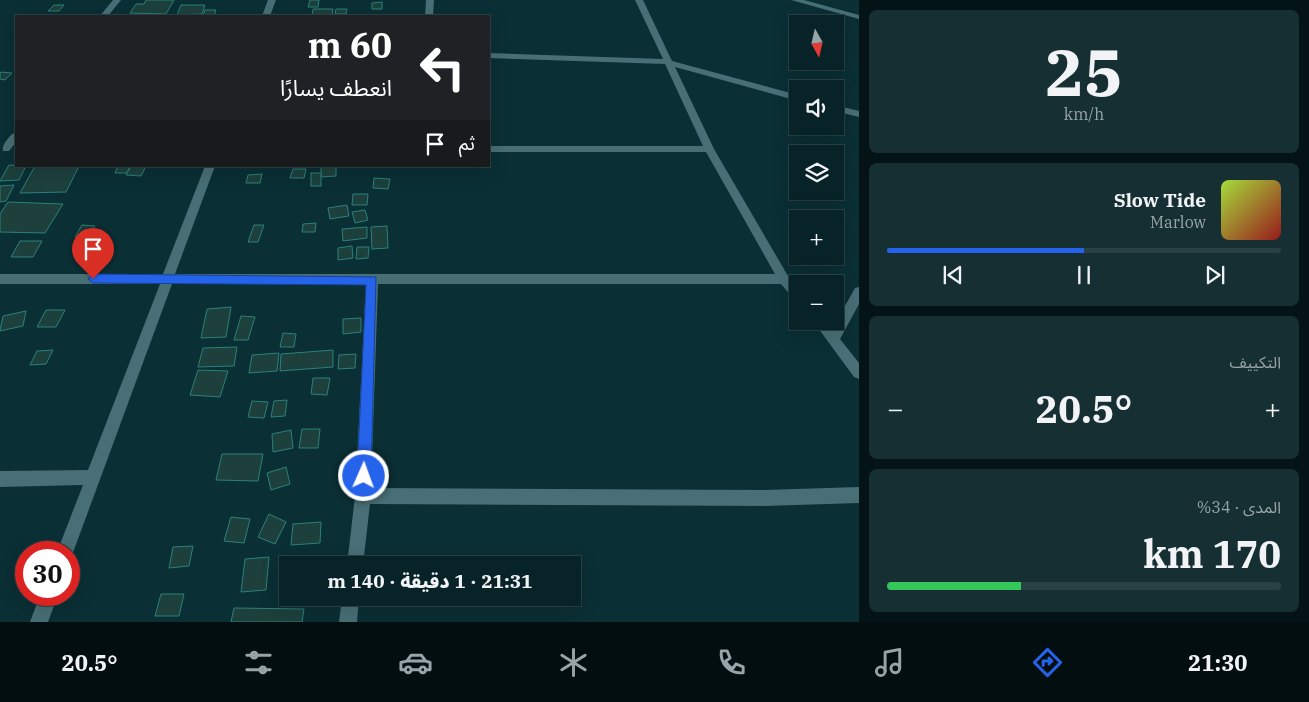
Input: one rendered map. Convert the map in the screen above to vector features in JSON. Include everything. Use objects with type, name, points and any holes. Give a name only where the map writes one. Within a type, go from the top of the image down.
[{"type":"street","points":[[105,15],[117,0]]},
{"type":"street","points":[[266,15],[272,0]]},
{"type":"street","points":[[429,15],[430,0]]},
{"type":"street","points":[[639,0],[709,149],[789,285]]},
{"type":"street","points":[[795,0],[859,17]]},
{"type":"street","points":[[490,56],[667,62],[789,96]]},
{"type":"street","points":[[844,110],[859,114]]},
{"type":"street","points":[[7,149],[15,137]]},
{"type":"street","points":[[490,149],[709,149]]},
{"type":"street","points":[[69,541],[210,167]]},
{"type":"street","points":[[0,279],[784,279]]},
{"type":"street","points":[[356,556],[363,496],[372,280]]},
{"type":"street","points":[[834,338],[859,292]]},
{"type":"street","points":[[827,330],[859,373]]},
{"type":"street","points":[[0,479],[93,478]]},
{"type":"street","points":[[363,496],[764,498],[859,495]]},
{"type":"street","points":[[39,622],[45,606]]},
{"type":"street","points":[[348,622],[350,606]]},
{"type":"building","points":[[146,0],[174,0],[166,14],[130,13],[136,4],[144,4]]},
{"type":"building","points":[[310,0],[319,0],[318,7],[308,7]]},
{"type":"building","points":[[382,2],[382,9],[372,9],[372,3]]},
{"type":"building","points":[[54,5],[64,5],[59,11],[48,11]]},
{"type":"building","points":[[181,5],[205,5],[202,14],[177,15]]},
{"type":"building","points":[[313,9],[333,9],[332,15],[312,15]]},
{"type":"building","points":[[336,9],[347,9],[346,14],[335,14]]},
{"type":"building","points":[[205,10],[216,10],[214,15],[203,15]]},
{"type":"building","points":[[0,73],[12,73],[5,80],[0,79]]},
{"type":"building","points":[[9,165],[26,167],[19,180],[0,181]]},
{"type":"building","points":[[34,167],[78,167],[66,192],[20,193]]},
{"type":"building","points":[[118,167],[130,167],[127,173],[115,173]]},
{"type":"building","points":[[130,167],[146,167],[141,176],[126,175]]},
{"type":"building","points":[[321,167],[336,167],[336,176],[321,177]]},
{"type":"building","points":[[293,169],[306,169],[304,178],[290,178]]},
{"type":"building","points":[[311,173],[321,173],[321,186],[311,186]]},
{"type":"building","points":[[262,174],[260,183],[246,183],[248,175]]},
{"type":"building","points":[[374,178],[390,179],[388,189],[373,188]]},
{"type":"building","points":[[14,185],[6,201],[0,202],[0,186]]},
{"type":"building","points":[[353,194],[368,194],[367,205],[352,205]]},
{"type":"building","points":[[8,202],[63,204],[45,233],[0,232],[0,214]]},
{"type":"building","points":[[347,205],[349,216],[330,219],[328,208]]},
{"type":"building","points":[[365,210],[368,220],[355,223],[352,212]]},
{"type":"building","points":[[316,223],[315,232],[302,232],[303,224]]},
{"type":"building","points":[[82,225],[95,226],[88,237],[75,237]]},
{"type":"building","points":[[254,225],[264,225],[258,242],[248,242]]},
{"type":"building","points":[[387,226],[388,248],[372,249],[371,227]]},
{"type":"building","points":[[367,227],[367,238],[343,241],[342,229]]},
{"type":"building","points":[[20,241],[42,241],[33,257],[11,257]]},
{"type":"building","points":[[352,246],[353,258],[338,260],[338,248]]},
{"type":"building","points":[[357,247],[369,247],[368,258],[356,259]]},
{"type":"building","points":[[231,307],[226,337],[201,338],[207,309]]},
{"type":"building","points":[[46,310],[65,310],[56,327],[37,327]]},
{"type":"building","points":[[26,311],[23,326],[0,331],[3,316]]},
{"type":"building","points":[[241,316],[255,317],[248,340],[234,340]]},
{"type":"building","points":[[361,318],[361,332],[343,334],[343,319]]},
{"type":"building","points":[[283,333],[296,334],[294,347],[280,347]]},
{"type":"building","points":[[237,347],[234,366],[198,367],[203,348]]},
{"type":"building","points":[[53,350],[46,364],[30,365],[37,351]]},
{"type":"building","points":[[333,350],[333,367],[280,371],[281,354]]},
{"type":"building","points":[[279,353],[277,371],[249,373],[252,355]]},
{"type":"building","points":[[356,354],[355,368],[338,369],[339,355]]},
{"type":"building","points":[[198,370],[228,371],[220,397],[190,395]]},
{"type":"building","points":[[313,378],[330,378],[327,395],[311,394]]},
{"type":"building","points":[[287,400],[285,416],[271,417],[274,401]]},
{"type":"building","points":[[252,401],[268,402],[264,418],[248,417]]},
{"type":"building","points":[[302,429],[320,429],[318,448],[299,448]]},
{"type":"building","points":[[291,430],[293,448],[273,452],[272,434]]},
{"type":"building","points":[[222,454],[263,454],[258,481],[216,480]]},
{"type":"building","points":[[286,467],[290,484],[271,490],[267,473]]},
{"type":"building","points":[[269,514],[286,522],[275,544],[258,537]]},
{"type":"building","points":[[231,517],[250,519],[244,543],[224,541]]},
{"type":"building","points":[[321,522],[320,543],[291,545],[293,524]]},
{"type":"building","points":[[193,546],[189,566],[169,568],[173,547]]},
{"type":"building","points":[[269,557],[266,590],[241,592],[245,559]]},
{"type":"building","points":[[161,594],[184,594],[179,616],[155,616]]},
{"type":"building","points":[[234,608],[304,609],[302,622],[231,622]]},
{"type":"route","points":[[93,279],[372,280],[364,476]]}]
